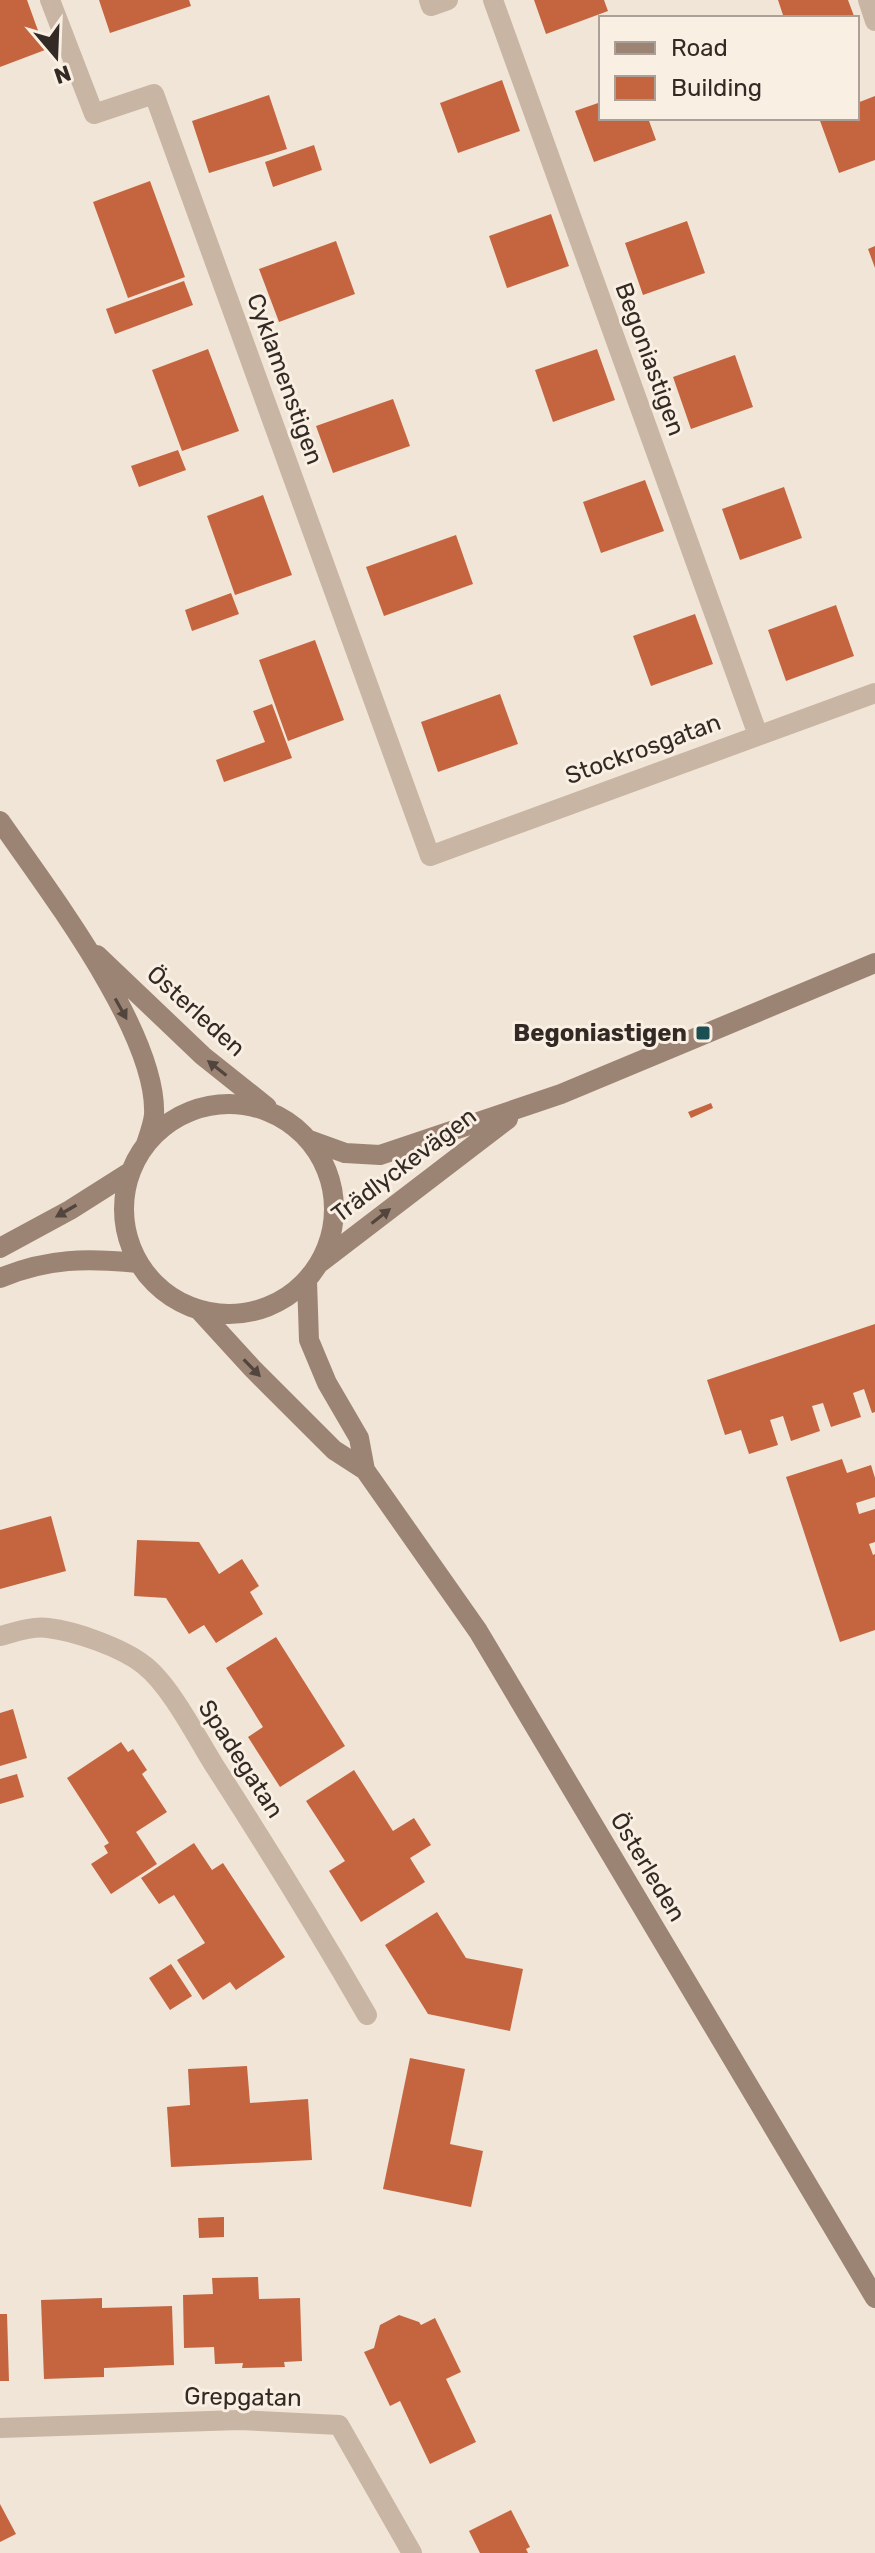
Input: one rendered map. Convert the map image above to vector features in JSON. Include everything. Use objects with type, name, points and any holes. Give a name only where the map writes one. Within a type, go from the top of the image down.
[{"type":"main road","name":"Österleden","points":[[0,821],[83,941],[137,1038],[150,1081],[154,1115],[146,1144]]},
{"type":"main road","name":"Österleden","points":[[83,941],[203,1056],[279,1116]]},
{"type":"main road","name":"Trädlyckevägen","points":[[309,1140],[328,1172],[335,1209],[333,1229],[319,1263],[307,1281],[280,1302],[232,1315],[199,1310],[175,1300],[155,1284],[131,1249],[124,1219],[125,1195],[130,1172],[146,1144],[174,1120],[207,1106],[232,1104],[256,1107],[279,1116],[309,1140],[345,1153],[380,1155],[521,1109],[875,963]]},
{"type":"main road","name":"Trädlyckevägen","points":[[319,1263],[521,1109]]},
{"type":"main road","name":"Trädlyckevägen","points":[[0,1248],[70,1210],[130,1172]]},
{"type":"main road","points":[[0,1278],[51,1261],[138,1263]]},
{"type":"main road","name":"Österleden","points":[[307,1281],[309,1340],[327,1383],[359,1438],[365,1470]]},
{"type":"main road","name":"Österleden","points":[[199,1310],[334,1450],[365,1470],[478,1631],[875,2298]]},
{"type":"street","name":"Cyklamenstigen","points":[[50,0],[94,114],[154,94],[430,856]]},
{"type":"street","points":[[429,0],[431,6],[448,0]]},
{"type":"street","name":"Begoniastigen","points":[[493,0],[758,735]]},
{"type":"street","points":[[868,0],[875,21]]},
{"type":"street","name":"Stockrosgatan","points":[[430,856],[875,693]]},
{"type":"street","name":"Spadegatan","points":[[0,1636],[35,1628],[59,1630],[128,1654],[146,1666],[182,1714],[293,1888],[367,2015]]},
{"type":"street","name":"Grepgatan","points":[[0,2428],[239,2420],[339,2425],[412,2553]]},
{"type":"building","points":[[0,0],[27,0],[45,50],[0,67]]},
{"type":"building","points":[[99,0],[189,0],[191,6],[110,33]]},
{"type":"building","points":[[534,0],[604,0],[608,11],[546,34]]},
{"type":"building","points":[[778,0],[848,0],[854,16],[783,16]]},
{"type":"building","points":[[502,80],[520,131],[458,153],[440,103]]},
{"type":"building","points":[[269,95],[287,149],[209,173],[192,121]]},
{"type":"building","points":[[875,96],[875,160],[839,173],[820,120],[859,120],[859,102]]},
{"type":"building","points":[[599,103],[599,120],[649,120],[656,140],[594,162],[575,111]]},
{"type":"building","points":[[314,145],[322,170],[273,187],[265,162]]},
{"type":"building","points":[[150,181],[185,277],[128,298],[93,202]]},
{"type":"building","points":[[551,214],[569,266],[507,288],[489,236]]},
{"type":"building","points":[[687,221],[705,273],[643,295],[625,243]]},
{"type":"building","points":[[336,241],[355,294],[279,322],[259,269]]},
{"type":"building","points":[[875,246],[875,268],[868,249]]},
{"type":"building","points":[[184,281],[193,305],[115,334],[106,309]]},
{"type":"building","points":[[208,349],[239,431],[182,451],[152,370]]},
{"type":"building","points":[[597,349],[615,400],[553,422],[535,370]]},
{"type":"building","points":[[735,355],[753,407],[691,429],[673,377]]},
{"type":"building","points":[[393,399],[410,446],[333,473],[316,426]]},
{"type":"building","points":[[178,450],[186,470],[139,487],[131,466]]},
{"type":"building","points":[[645,480],[664,531],[601,553],[583,502]]},
{"type":"building","points":[[784,487],[802,538],[740,560],[722,509]]},
{"type":"building","points":[[263,495],[292,575],[235,595],[207,516]]},
{"type":"building","points":[[456,535],[473,584],[384,616],[366,567]]},
{"type":"building","points":[[231,593],[239,614],[192,631],[185,610]]},
{"type":"building","points":[[836,605],[854,656],[786,681],[768,630]]},
{"type":"building","points":[[695,614],[713,664],[651,686],[633,636]]},
{"type":"building","points":[[315,640],[344,720],[288,741],[259,660]]},
{"type":"building","points":[[500,694],[518,744],[438,772],[421,722]]},
{"type":"building","points":[[272,704],[292,758],[224,782],[216,760],[265,742],[253,711]]},
{"type":"building","points":[[711,1103],[713,1108],[691,1118],[688,1112]]},
{"type":"building","points":[[875,1324],[875,1412],[872,1413],[864,1389],[853,1393],[861,1417],[831,1427],[823,1403],[812,1406],[820,1431],[791,1441],[783,1416],[770,1420],[778,1445],[749,1454],[741,1430],[725,1435],[707,1380]]},
{"type":"building","points":[[842,1459],[847,1473],[871,1465],[875,1478],[875,1497],[856,1503],[859,1514],[875,1509],[875,1542],[869,1544],[875,1554],[875,1630],[840,1642],[786,1477]]},
{"type":"building","points":[[51,1516],[66,1571],[0,1589],[0,1530]]},
{"type":"building","points":[[137,1540],[199,1542],[219,1574],[242,1559],[259,1586],[250,1592],[263,1614],[216,1643],[204,1625],[189,1634],[166,1598],[134,1596]]},
{"type":"building","points":[[276,1637],[345,1746],[280,1787],[248,1737],[263,1727],[226,1668]]},
{"type":"building","points":[[13,1709],[27,1758],[0,1766],[0,1713]]},
{"type":"building","points":[[121,1742],[128,1752],[133,1749],[147,1770],[142,1774],[167,1812],[136,1832],[157,1864],[111,1894],[91,1864],[108,1853],[104,1846],[109,1843],[67,1778]]},
{"type":"building","points":[[354,1770],[393,1831],[414,1818],[431,1845],[410,1858],[425,1882],[361,1922],[329,1871],[345,1861],[306,1801]]},
{"type":"building","points":[[17,1774],[24,1797],[0,1804],[0,1779]]},
{"type":"building","points":[[194,1843],[212,1870],[223,1863],[285,1957],[236,1990],[230,1982],[203,2000],[177,1960],[205,1943],[174,1895],[159,1904],[141,1878]]},
{"type":"building","points":[[437,1912],[466,1958],[523,1969],[510,2031],[428,2014],[385,1945]]},
{"type":"building","points":[[171,1964],[192,1996],[170,2010],[149,1978]]},
{"type":"building","points":[[410,2058],[465,2069],[450,2144],[483,2151],[471,2207],[383,2189]]},
{"type":"building","points":[[247,2066],[250,2103],[308,2099],[312,2160],[171,2167],[167,2107],[190,2105],[188,2069]]},
{"type":"building","points":[[224,2217],[224,2237],[199,2238],[198,2218]]},
{"type":"building","points":[[258,2277],[259,2299],[300,2298],[302,2361],[284,2362],[285,2367],[242,2368],[243,2363],[215,2364],[214,2347],[184,2348],[183,2295],[213,2294],[212,2278]]},
{"type":"building","points":[[102,2298],[102,2308],[172,2306],[174,2365],[104,2368],[104,2377],[44,2379],[41,2300]]},
{"type":"building","points":[[0,2314],[7,2314],[9,2381],[0,2381]]},
{"type":"building","points":[[399,2315],[421,2325],[435,2318],[461,2372],[446,2379],[476,2442],[430,2464],[400,2401],[390,2406],[364,2352],[374,2348],[380,2325]]},
{"type":"building","points":[[0,2504],[16,2534],[0,2542]]},
{"type":"building","points":[[511,2510],[530,2547],[526,2549],[528,2553],[480,2553],[469,2531]]},
{"type":"place","name":"Begoniastigen","points":[[703,1033]]}]
